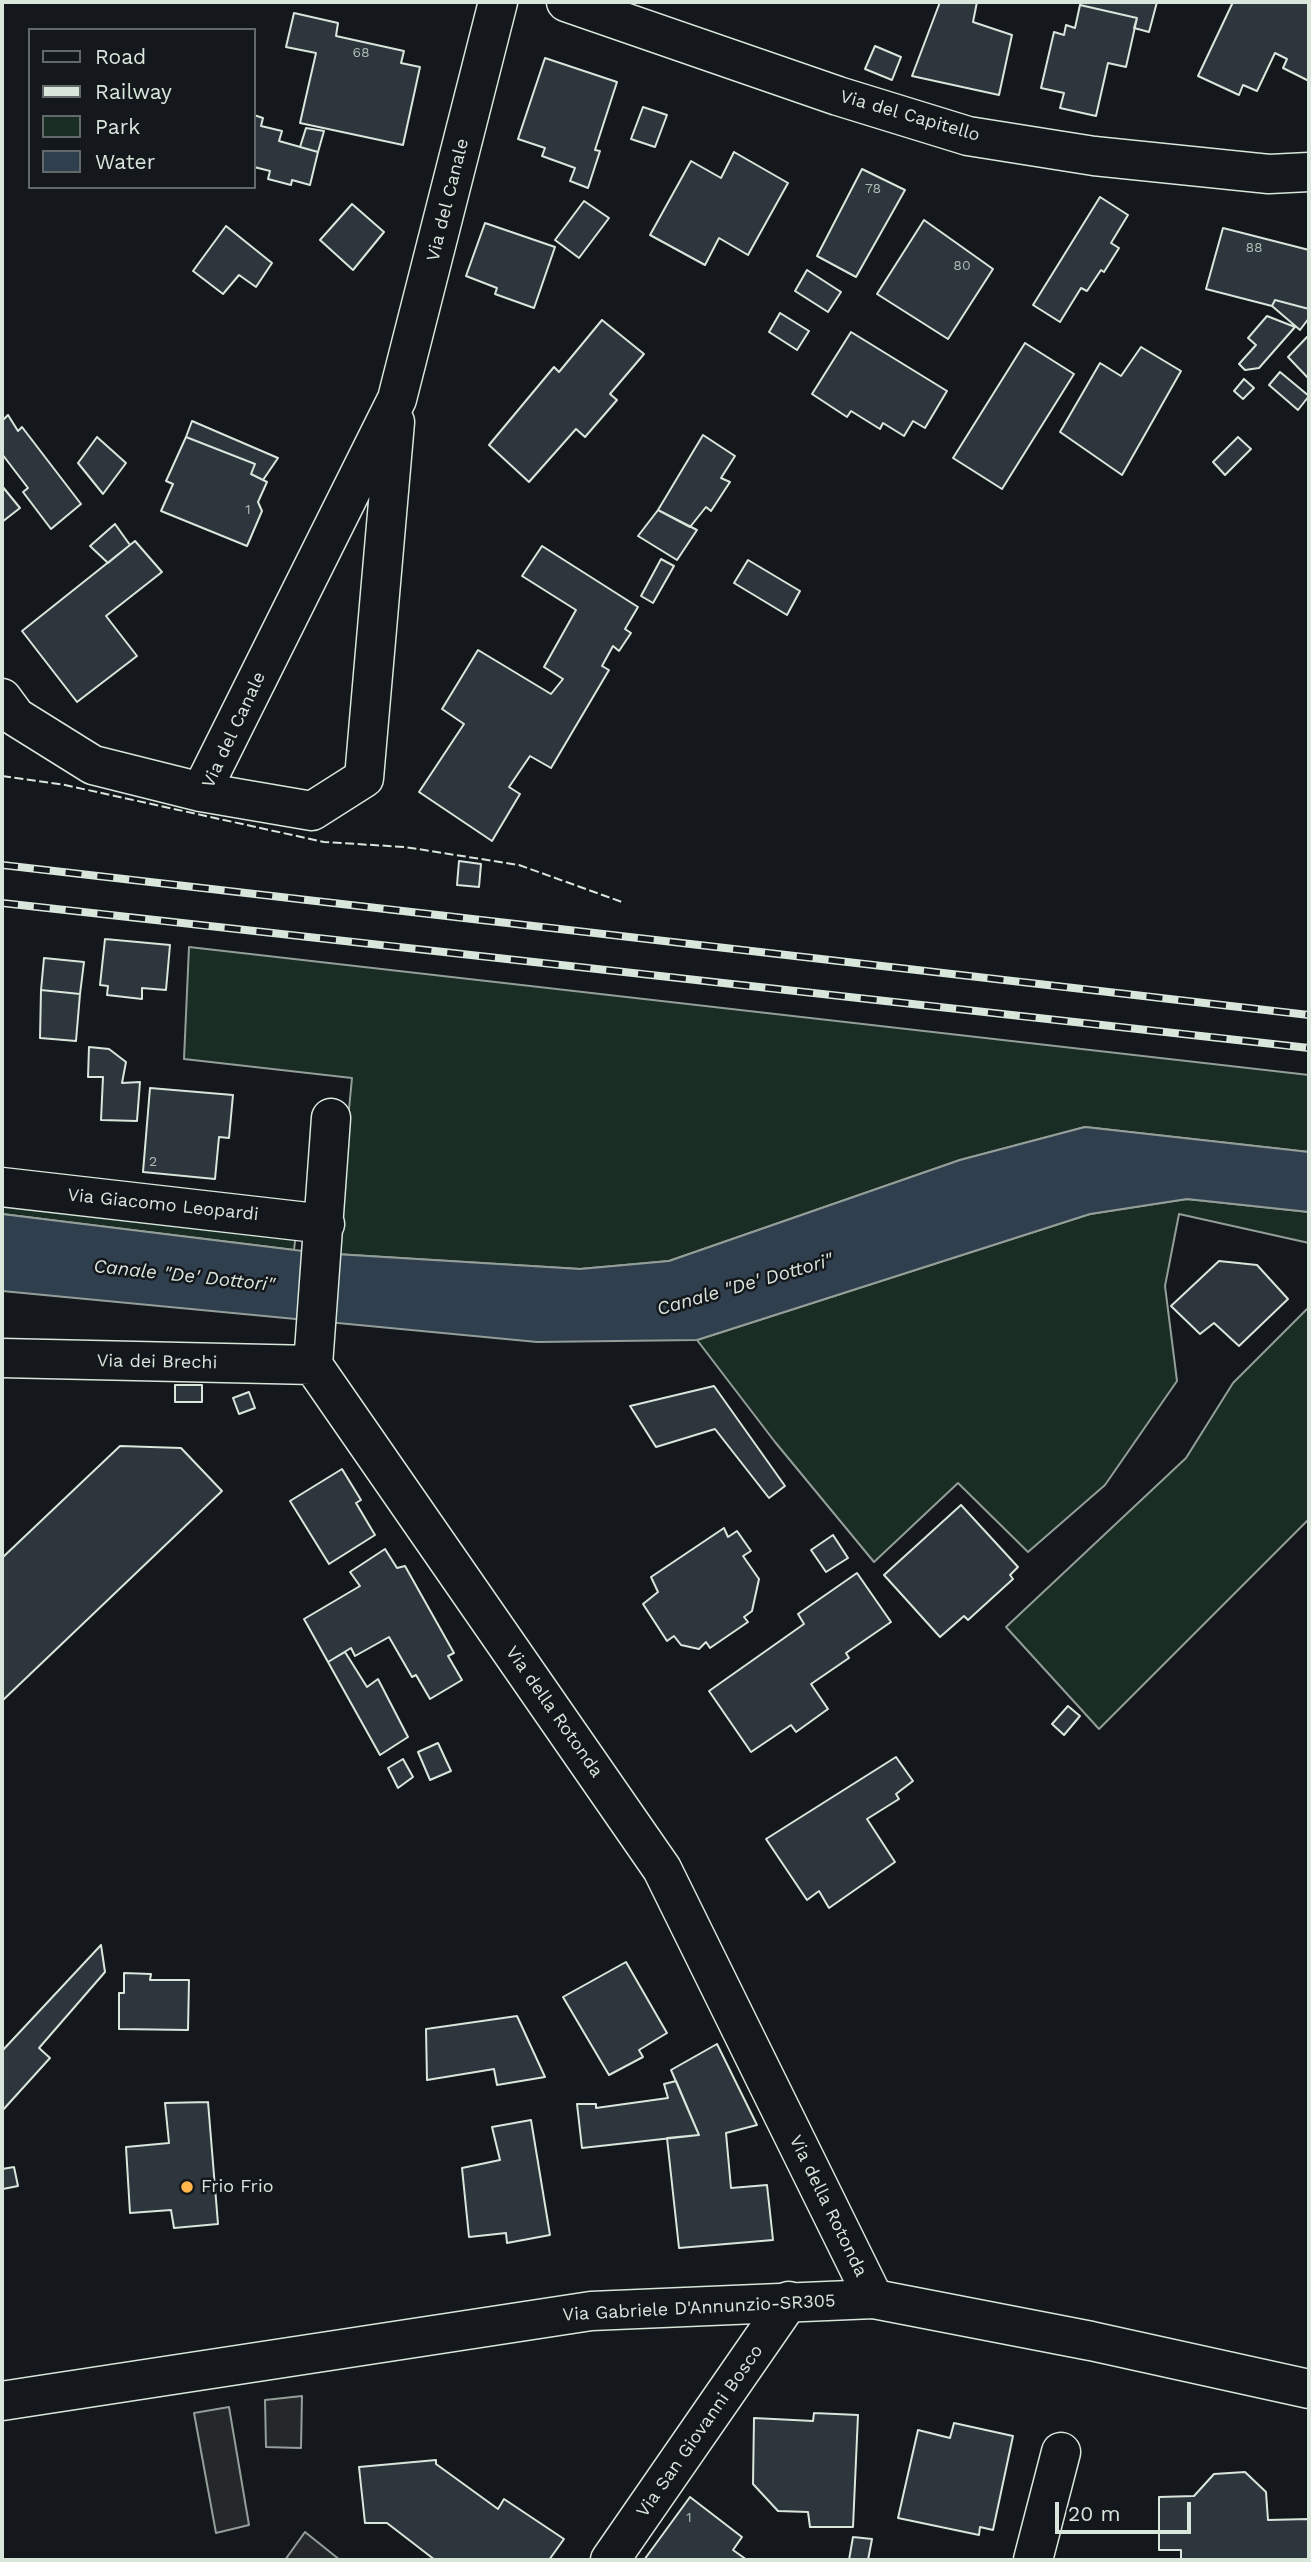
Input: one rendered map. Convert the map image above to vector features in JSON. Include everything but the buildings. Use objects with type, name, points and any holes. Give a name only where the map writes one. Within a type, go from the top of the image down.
[{"type":"street","name":"Via del Canale","points":[[397,399],[201,792],[312,811],[364,778],[397,399],[498,2]]},
{"type":"street","name":"Via del Capitello","points":[[566,2],[838,96],[968,136],[1147,161],[1269,174],[1309,172]]},
{"type":"street","points":[[2,698],[16,717],[93,765],[201,792]]},
{"type":"street","points":[[313,1365],[331,1118]]},
{"type":"street","name":"Via Giacomo Leopardi","points":[[2,1187],[322,1239]]},
{"type":"street","name":"Via dei Brechi","points":[[2,1358],[313,1365]]},
{"type":"street","name":"Via della Rotonda","points":[[313,1365],[663,1869],[874,2299]]},
{"type":"street","name":"Via Gabriele D'Annunzio-SR305","points":[[2,2401],[591,2311],[874,2299],[1091,2341],[1309,2389]]},
{"type":"street","name":"Via San Giovanni Bosco","points":[[610,2560],[789,2301]]},
{"type":"street","points":[[1033,2560],[1061,2452]]},
{"type":"green space","points":[[189,947],[1309,1075],[1309,1152],[1085,1127],[960,1160],[669,1261],[580,1269],[335,1254],[352,1078],[184,1059]]},
{"type":"green space","points":[[2,1196],[296,1233],[294,1250],[2,1214]]},
{"type":"green space","points":[[1187,1199],[1309,1212],[1309,1243],[1179,1214],[1165,1286],[1177,1381],[1105,1485],[1028,1552],[958,1483],[874,1562],[775,1442],[697,1340],[1090,1214]]},
{"type":"green space","points":[[1309,1307],[1309,1519],[1099,1729],[1006,1627],[1186,1458],[1233,1383]]},
{"type":"shaded area","points":[[302,2396],[301,2448],[266,2447],[265,2400]]},
{"type":"shaded area","points":[[229,2407],[249,2525],[216,2533],[194,2413]]},
{"type":"shaded area","points":[[305,2532],[340,2560],[285,2560]]},
{"type":"water","name":"Canale \"De' Dottori\"","points":[[1085,1127],[1309,1152],[1309,1212],[1187,1199],[1090,1214],[697,1340],[537,1342],[2,1291],[2,1214],[319,1253],[580,1269],[669,1261],[960,1160]]},
{"type":"railway","points":[[2,865],[1309,1015]]},
{"type":"railway","points":[[2,903],[1309,1048]]},
{"type":"fence","points":[[2,776],[65,785],[324,842],[405,847],[519,865],[622,902]]},
{"type":"place","name":"Frio Frio","points":[[187,2187]]}]
